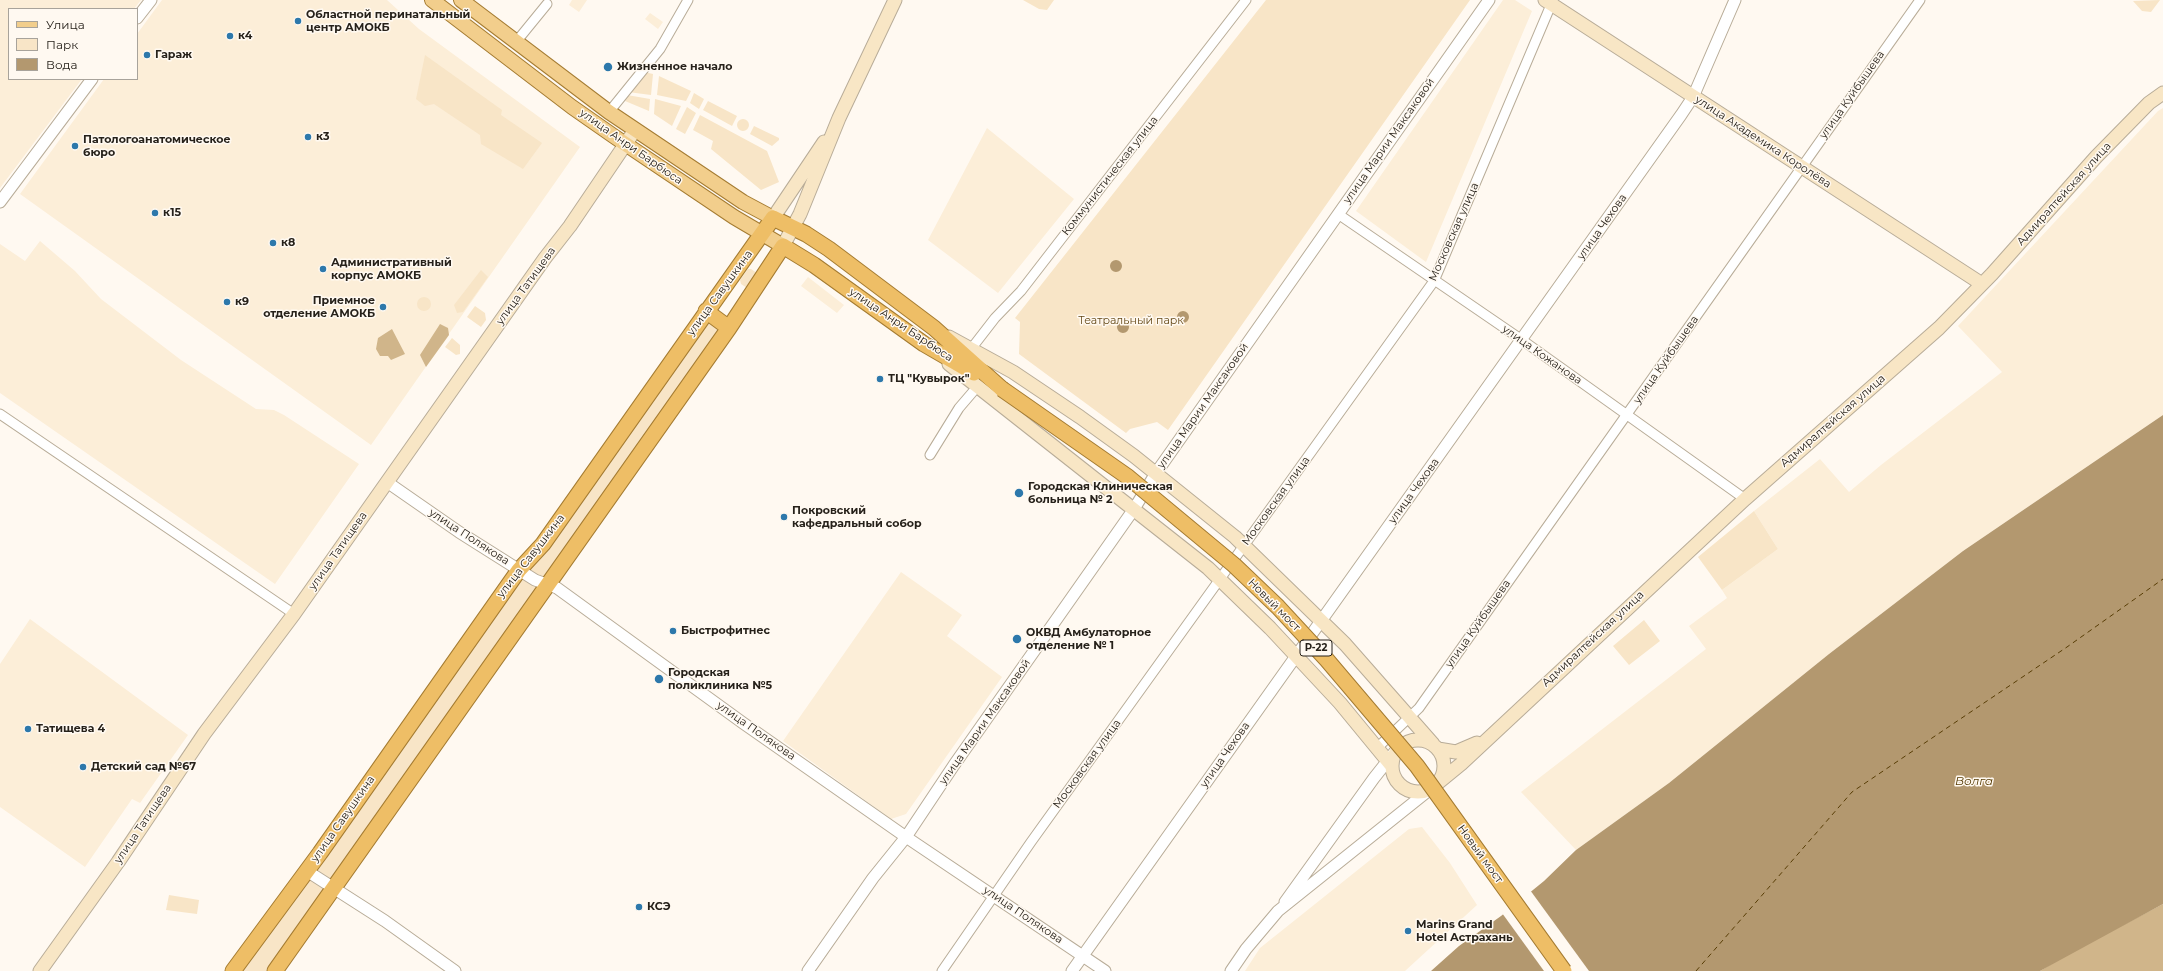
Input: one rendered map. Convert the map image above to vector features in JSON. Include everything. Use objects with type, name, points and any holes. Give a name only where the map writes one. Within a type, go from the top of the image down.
[{"type":"highway","name":"улица Анри Барбюса","points":[[773,218],[822,244],[934,328],[1002,389]]},
{"type":"highway","name":"улица Савушкина","points":[[233,971],[307,871],[519,570],[543,544],[773,218]]},
{"type":"highway","name":"улица Анри Барбюса","points":[[783,246],[814,265],[924,344],[1002,389]]},
{"type":"highway","name":"улица Савушкина","points":[[275,971],[729,328],[783,246]]},
{"type":"highway","points":[[706,311],[729,328]]},
{"type":"highway","name":"Новый мост","points":[[1002,389],[1128,477],[1234,565],[1278,608],[1327,660],[1417,766],[1564,971]]},
{"type":"main road","name":"улица Анри Барбюса","points":[[432,0],[572,107],[734,217],[783,246]]},
{"type":"main road","name":"улица Анри Барбюса","points":[[461,0],[609,112],[743,202],[773,218]]},
{"type":"main road","name":"улица Савушкина","points":[[783,246],[810,192],[839,118],[895,0]]},
{"type":"main road","name":"улица Академика Королёва","points":[[1550,1],[1693,97],[1982,284]]},
{"type":"main road","name":"Адмиралтейская улица","points":[[1489,736],[1745,499],[1939,328],[1982,284],[2096,157],[2149,103],[2163,93]]},
{"type":"main road","name":"улица Савушкина","points":[[773,218],[839,118]]},
{"type":"main road","name":"улица Татищева","points":[[40,971],[118,862],[204,734],[294,614],[545,258],[615,163],[625,144],[636,130]]},
{"type":"main road","points":[[934,328],[1013,372],[1080,417],[1156,473],[1244,546],[1322,620],[1435,746],[1442,756],[1444,765],[1436,785]]},
{"type":"main road","points":[[924,344],[1220,580],[1270,628],[1340,703],[1389,763],[1392,774],[1402,787],[1418,792],[1436,785],[1461,764],[1489,736]]},
{"type":"main road","points":[[1389,763],[1397,749],[1412,740],[1426,741],[1435,746],[1456,752],[1474,746],[1489,736]]},
{"type":"street","points":[[138,17],[151,0]]},
{"type":"street","points":[[609,112],[660,49],[688,0]]},
{"type":"street","name":"Коммунистическая улица","points":[[972,349],[995,318],[1021,291],[1246,0]]},
{"type":"street","name":"улица Марии Максаковой","points":[[808,971],[874,878],[906,837],[954,765],[1134,510],[1156,473],[1489,0]]},
{"type":"street","name":"улица Чехова","points":[[1072,971],[1522,340],[1693,97],[1735,0]]},
{"type":"street","name":"улица Куйбышева","points":[[1377,748],[1410,718],[1627,415],[1920,0]]},
{"type":"street","name":"Московская улица","points":[[942,971],[1031,842],[1434,281],[1550,1]]},
{"type":"street","points":[[516,42],[547,4]]},
{"type":"street","points":[[0,202],[91,80]]},
{"type":"street","name":"улица Кожанова","points":[[1338,214],[1522,340],[1745,499]]},
{"type":"street","points":[[930,456],[959,408],[977,386]]},
{"type":"street","points":[[0,414],[294,614]]},
{"type":"street","name":"улица Полякова","points":[[387,482],[459,532],[519,570],[547,586],[557,588],[743,723],[906,837],[1105,971]]},
{"type":"street","points":[[1231,971],[1246,949],[1278,911],[1389,763]]},
{"type":"street","points":[[1278,911],[1436,785]]},
{"type":"street","points":[[307,871],[455,971]]},
{"type":"shaded area","points":[[0,0],[141,0],[135,8],[8,8],[8,80],[81,80],[0,188]]},
{"type":"shaded area","points":[[162,0],[387,0],[419,29],[580,147],[371,445],[20,194],[103,80],[138,80],[138,33]]},
{"type":"shaded area","points":[[572,0],[587,0],[579,12],[569,5]]},
{"type":"shaded area","points":[[1503,0],[1515,0],[1532,11],[1426,262],[1356,211]]},
{"type":"shaded area","points":[[650,13],[663,22],[658,29],[645,19]]},
{"type":"shaded area","points":[[2163,108],[2163,415],[1963,551],[1829,654],[1669,783],[1576,850],[1521,792],[1706,649],[1689,626],[1727,598],[1722,590],[1778,549],[1754,511],[1820,459],[1849,492],[1881,465],[2002,372],[1958,326],[2158,111]]},
{"type":"shaded area","points":[[987,128],[1074,199],[998,293],[928,240]]},
{"type":"shaded area","points":[[40,241],[75,271],[101,299],[181,360],[256,409],[274,410],[284,415],[359,464],[275,584],[0,393],[0,244],[25,261]]},
{"type":"shaded area","points":[[808,277],[844,305],[837,313],[801,286]]},
{"type":"shaded area","points":[[440,324],[448,328],[449,335],[426,367],[420,355]]},
{"type":"shaded area","points":[[392,329],[405,354],[391,360],[388,356],[380,356],[376,349],[378,338]]},
{"type":"shaded area","points":[[901,572],[962,615],[947,636],[1002,677],[906,814],[891,819],[783,741]]},
{"type":"shaded area","name":"Детский сад №67","points":[[30,619],[188,735],[140,803],[132,799],[85,867],[0,807],[0,664]]},
{"type":"shaded area","points":[[1422,827],[1450,863],[1477,905],[1405,971],[1245,971],[1260,948],[1409,829]]},
{"type":"shaded area","points":[[2163,904],[2163,971],[2040,971],[2068,954]]},
{"type":"green space","points":[[1023,0],[1054,0],[1047,10],[1039,9]]},
{"type":"green space","name":"Театральный парк","points":[[1266,0],[1470,0],[1168,430],[1157,422],[1130,429],[1126,433],[1019,354],[1020,322],[1015,318]]},
{"type":"green space","points":[[2160,0],[2151,12],[2142,11],[2133,1]]},
{"type":"green space","points":[[425,55],[502,110],[501,115],[542,143],[523,169],[481,144],[480,135],[434,104],[425,106],[416,99]]},
{"type":"green space","points":[[644,72],[653,74],[651,95],[628,92]]},
{"type":"green space","points":[[659,76],[691,91],[686,101],[657,95]]},
{"type":"green space","points":[[694,93],[704,99],[699,109],[690,103]]},
{"type":"green space","points":[[627,95],[650,99],[649,111],[625,101]]},
{"type":"green space","points":[[655,99],[681,106],[672,126],[654,114]]},
{"type":"green space","points":[[708,101],[737,116],[732,126],[703,110]]},
{"type":"green space","points":[[687,107],[696,113],[685,134],[676,129]]},
{"type":"green space","points":[[700,115],[767,151],[779,182],[761,190],[711,149],[713,141],[693,130]]},
{"type":"green space","points":[[743,119],[747,121],[749,125],[747,129],[743,131],[739,129],[737,125],[739,121]]},
{"type":"green space","points":[[754,126],[779,138],[779,140],[772,146],[750,134]]},
{"type":"green space","points":[[748,269],[751,269],[757,273],[747,288],[741,284],[740,280]]},
{"type":"green space","points":[[481,270],[488,277],[463,312],[457,313],[454,305]]},
{"type":"green space","points":[[421,297],[427,297],[431,301],[431,307],[427,311],[421,311],[417,307],[417,301]]},
{"type":"green space","points":[[475,306],[485,313],[486,320],[481,327],[467,317]]},
{"type":"green space","points":[[706,311],[729,328],[275,971],[233,971]]},
{"type":"green space","points":[[452,338],[460,345],[460,354],[456,355],[445,347]]},
{"type":"green space","points":[[1754,511],[1778,549],[1722,590],[1698,557]]},
{"type":"green space","points":[[1644,620],[1660,641],[1629,665],[1613,646]]},
{"type":"green space","points":[[169,895],[199,900],[197,914],[166,910]]},
{"type":"water","points":[[1116,260],[1120,262],[1122,266],[1120,270],[1116,272],[1112,270],[1110,266],[1112,262]]},
{"type":"water","points":[[1183,311],[1187,313],[1189,317],[1187,321],[1183,323],[1179,321],[1177,317],[1179,313]]},
{"type":"water","points":[[1123,321],[1127,323],[1129,327],[1127,331],[1123,333],[1119,331],[1117,327],[1119,323]]},
{"type":"water","name":"Волга","points":[[2163,415],[2163,904],[2040,971],[1431,971],[1459,946],[1501,916],[1544,881],[1576,850],[1669,783],[1829,654],[1963,551]]},
{"type":"pier","points":[[1530,890],[1589,971],[1544,971],[1502,913]]},
{"type":"ferry route","points":[[1696,971],[1852,792],[2067,647],[2163,579]]},
{"type":"place","name":"Областной перинатальный центр АМОКБ","points":[[298,21]]},
{"type":"place","name":"к4","points":[[230,36]]},
{"type":"place","name":"Гараж","points":[[147,55]]},
{"type":"place","name":"Жизненное начало","points":[[608,67]]},
{"type":"place","name":"к3","points":[[308,137]]},
{"type":"place","name":"Патологоанатомическое бюро","points":[[75,146]]},
{"type":"place","name":"к15","points":[[155,213]]},
{"type":"place","name":"к8","points":[[273,243]]},
{"type":"place","name":"Административный корпус АМОКБ","points":[[323,269]]},
{"type":"place","name":"к9","points":[[227,302]]},
{"type":"place","name":"Приемное отделение АМОКБ","points":[[383,307]]},
{"type":"place","name":"ТЦ \"Кувырок\"","points":[[880,379]]},
{"type":"place","name":"Городская Клиническая больница № 2","points":[[1019,493]]},
{"type":"place","name":"Покровский кафедральный собор","points":[[784,517]]},
{"type":"place","name":"Быстрофитнес","points":[[673,631]]},
{"type":"place","name":"ОКВД Амбулаторное отделение № 1","points":[[1017,639]]},
{"type":"place","name":"Городская поликлиника №5","points":[[659,679]]},
{"type":"place","name":"Татищева 4","points":[[28,729]]},
{"type":"place","name":"Детский сад №67","points":[[83,767]]},
{"type":"place","name":"КСЭ","points":[[639,907]]},
{"type":"place","name":"Marins Grand Hotel Астрахань","points":[[1408,931]]}]
